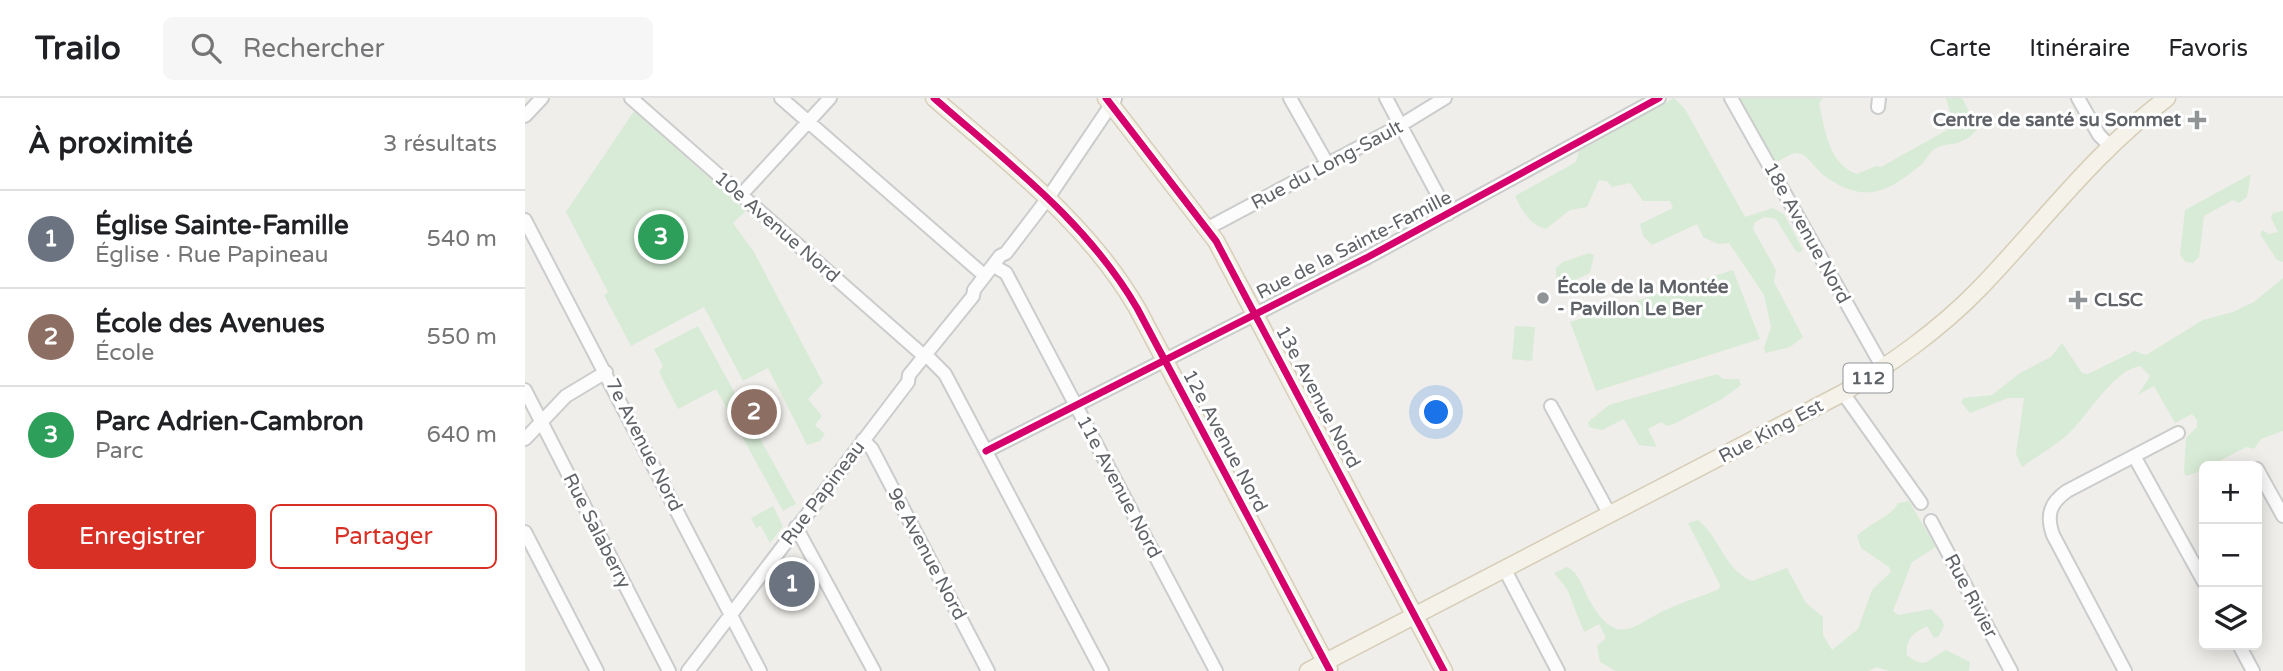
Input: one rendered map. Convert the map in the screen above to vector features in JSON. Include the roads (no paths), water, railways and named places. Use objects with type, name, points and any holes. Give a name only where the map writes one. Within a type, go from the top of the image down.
[{"type":"main road","name":"12e Avenue Nord","points":[[934,98],[1048,198],[1079,228],[1113,268],[1328,666]]},
{"type":"main road","name":"Rue King Est","points":[[1308,671],[1328,666],[1415,617],[1843,393],[1883,369],[1956,311],[2110,146],[2167,98]]},
{"type":"main road","name":"13e Avenue Nord","points":[[1111,100],[1208,228],[1256,313],[1444,671]]},
{"type":"street","points":[[525,117],[542,98]]},
{"type":"street","name":"10e Avenue Nord","points":[[631,98],[942,369],[1102,671]]},
{"type":"street","points":[[781,98],[985,276]]},
{"type":"street","points":[[741,195],[830,98]]},
{"type":"street","points":[[1290,98],[1328,165]]},
{"type":"street","points":[[1386,98],[1448,214]]},
{"type":"street","name":"Rue du Long-Sault","points":[[1208,228],[1401,125],[1445,98]]},
{"type":"street","name":"Rue de la Sainte-Famille","points":[[986,451],[1448,214],[1659,98]]},
{"type":"street","name":"18e Avenue Nord","points":[[1731,98],[1883,369]]},
{"type":"street","points":[[2078,98],[2099,135],[2110,146]]},
{"type":"street","name":"Rue Papineau","points":[[688,671],[863,440],[908,382],[913,380],[985,276],[1048,198],[1111,100]]},
{"type":"street","name":"7e Avenue Nord","points":[[525,220],[760,671]]},
{"type":"street","name":"Rue Papineau","points":[[973,296],[979,294],[999,269],[1006,253]]},
{"type":"street","name":"11e Avenue Nord","points":[[999,269],[1006,273],[1216,671]]},
{"type":"street","points":[[525,439],[566,396],[605,372]]},
{"type":"street","name":"Rue Salaberry","points":[[525,390],[670,671]]},
{"type":"street","points":[[1843,393],[1921,503]]},
{"type":"street","points":[[1551,406],[1610,515]]},
{"type":"street","points":[[2125,671],[2053,535],[2048,518],[2052,504],[2067,491],[2178,433]]},
{"type":"street","name":"9e Avenue Nord","points":[[863,440],[872,449],[988,671]]},
{"type":"street","points":[[2134,456],[2199,573]]},
{"type":"street","points":[[2262,478],[2283,516]]},
{"type":"street","name":"Rue Rivier","points":[[1931,521],[2011,671]]},
{"type":"street","points":[[796,527],[874,671]]},
{"type":"street","points":[[525,532],[597,671]]},
{"type":"street","points":[[1505,570],[1558,671]]},
{"type":"street","points":[[2242,650],[2253,671]]},
{"type":"place","name":"Centre de santé su Sommet","points":[[2197,120]]},
{"type":"place","name":"Parc Adrien-Cambron","points":[[661,237]]},
{"type":"place","name":"École de la Montée - Pavillon Le Ber","points":[[1543,298]]},
{"type":"place","name":"CLSC","points":[[2078,300]]},
{"type":"place","name":"École des Avenues","points":[[754,412]]},
{"type":"place","name":"Église Sainte-Famille","points":[[792,584]]}]
